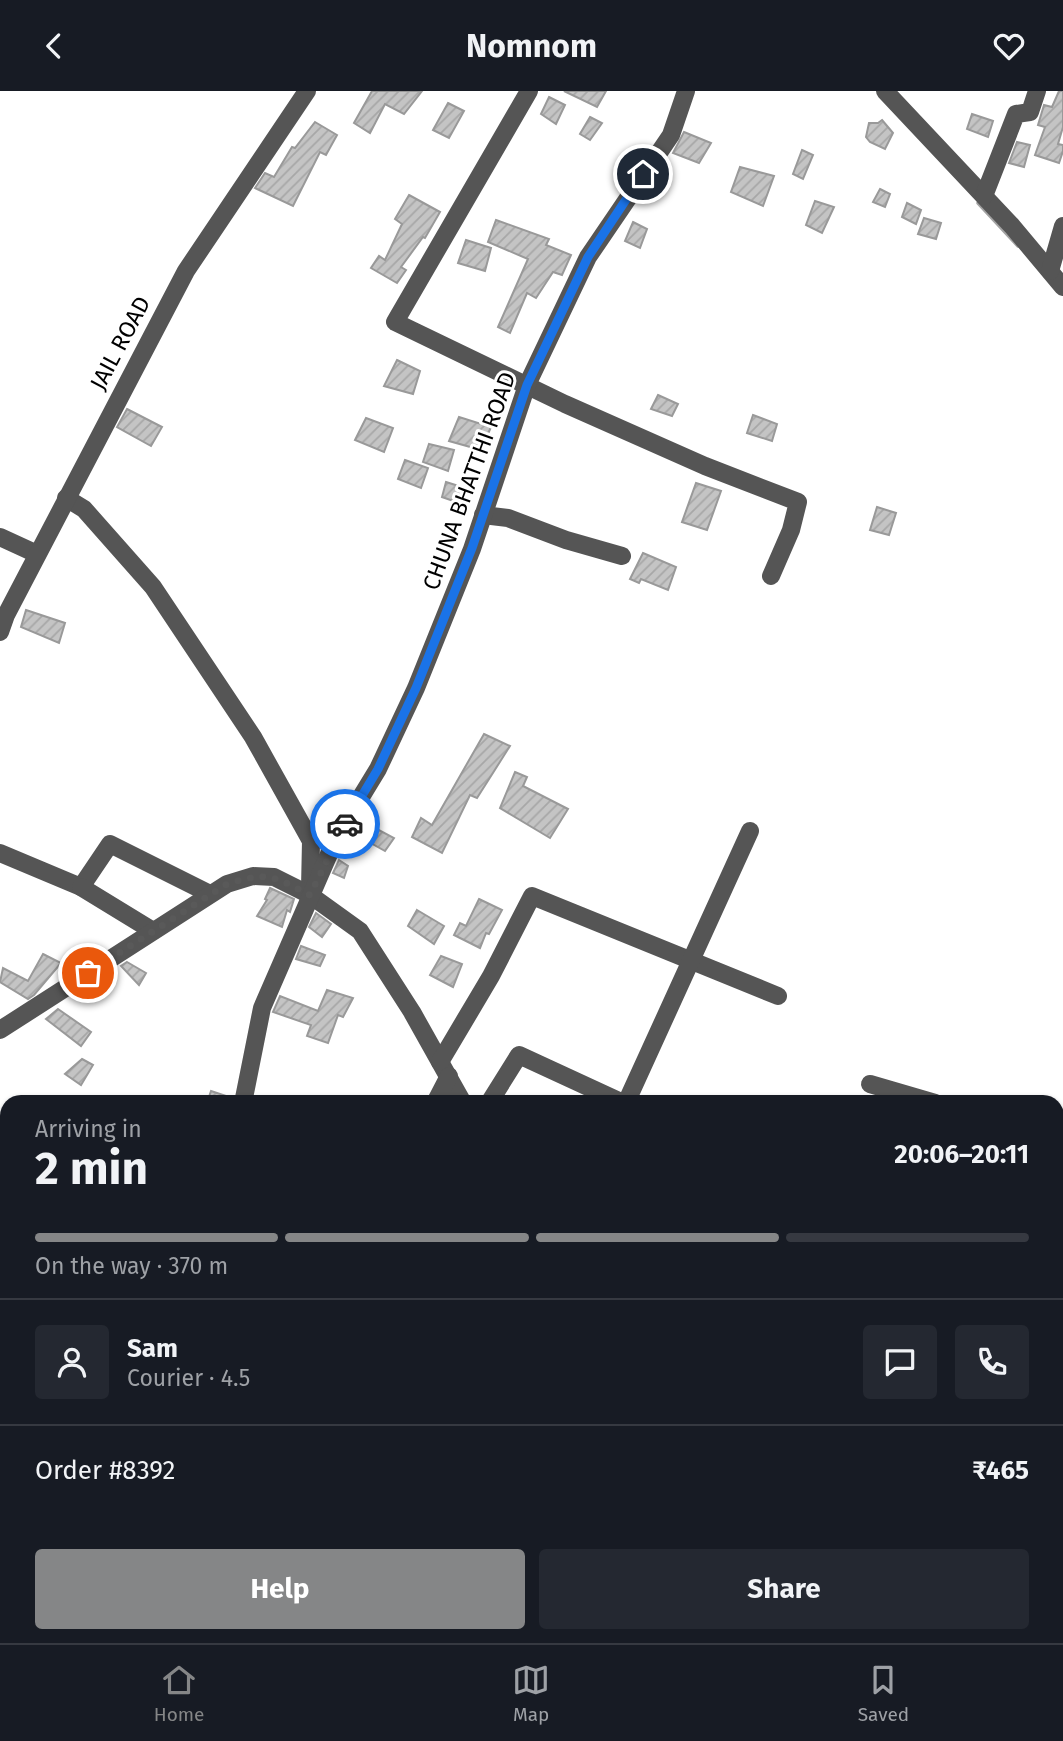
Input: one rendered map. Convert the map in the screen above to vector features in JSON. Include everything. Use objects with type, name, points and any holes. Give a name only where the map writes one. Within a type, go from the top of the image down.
[{"type":"street","name":"JAIL ROAD","points":[[0,632],[37,554],[186,271],[307,91]]},
{"type":"street","points":[[529,91],[395,321],[460,355],[705,466],[798,502],[791,530],[771,576]]},
{"type":"street","name":"CHUNA BHATTHI ROAD","points":[[245,1095],[262,1008],[336,838],[378,769],[416,688],[472,548],[527,385],[588,257],[671,135],[686,91]]},
{"type":"street","points":[[885,91],[984,196],[1063,287]]},
{"type":"street","points":[[984,196],[1016,114],[1030,112],[1037,91]]},
{"type":"street","points":[[1050,271],[1063,226]]},
{"type":"street","points":[[66,498],[84,509],[153,587],[253,737],[311,841],[310,895]]},
{"type":"street","points":[[483,515],[508,518],[566,540],[622,556]]},
{"type":"street","points":[[0,537],[37,554]]},
{"type":"street","points":[[628,1095],[750,831]]},
{"type":"street","points":[[81,887],[110,844],[210,894]]},
{"type":"street","points":[[0,853],[81,887],[153,930]]},
{"type":"street","points":[[0,1030],[227,884],[253,876],[274,877],[310,895],[360,931],[412,1012],[459,1095]]},
{"type":"street","points":[[437,1095],[444,1069],[533,896],[778,996]]},
{"type":"street","points":[[494,1095],[519,1055],[606,1095]]},
{"type":"street","points":[[870,1083],[909,1095]]},
{"type":"building","points":[[372,91],[422,91],[404,114],[385,104],[370,133],[354,123]]},
{"type":"building","points":[[564,91],[606,91],[597,107]]},
{"type":"building","points":[[1059,91],[1063,91],[1063,127],[1058,144],[1063,145],[1063,151],[1059,163],[1035,155],[1045,127],[1038,125],[1044,105],[1052,107]]},
{"type":"building","points":[[549,97],[565,105],[556,124],[541,114]]},
{"type":"building","points":[[448,103],[464,111],[449,138],[433,130]]},
{"type":"building","points":[[972,114],[993,121],[988,137],[967,129]]},
{"type":"building","points":[[590,117],[602,123],[590,140],[580,134]]},
{"type":"building","points":[[882,120],[893,133],[885,149],[866,137],[869,123]]},
{"type":"building","points":[[315,122],[337,135],[326,155],[320,152],[293,206],[255,188],[265,173],[274,177],[292,147],[295,148]]},
{"type":"building","points":[[684,132],[711,143],[699,163],[673,153]]},
{"type":"building","points":[[1017,142],[1030,145],[1024,167],[1009,163]]},
{"type":"building","points":[[802,150],[813,155],[803,179],[793,174]]},
{"type":"building","points":[[740,167],[774,176],[763,206],[731,192]]},
{"type":"building","points":[[880,189],[890,194],[885,207],[873,202]]},
{"type":"building","points":[[409,195],[440,212],[425,238],[423,237],[401,267],[406,270],[397,283],[371,268],[379,256],[385,260],[402,224],[395,219]]},
{"type":"building","points":[[815,201],[834,207],[822,233],[806,225]]},
{"type":"building","points":[[907,203],[921,210],[916,224],[902,217]]},
{"type":"building","points":[[924,218],[941,223],[936,239],[918,234]]},
{"type":"building","points":[[496,220],[549,239],[546,245],[571,255],[562,275],[553,272],[536,298],[527,293],[510,333],[498,327],[528,259],[488,242]]},
{"type":"building","points":[[633,222],[647,229],[640,248],[625,241]]},
{"type":"building","points":[[466,240],[491,248],[485,271],[458,263]]},
{"type":"building","points":[[397,360],[420,371],[413,394],[384,386]]},
{"type":"building","points":[[658,395],[678,404],[672,416],[651,409]]},
{"type":"building","points":[[127,409],[162,427],[151,446],[117,427]]},
{"type":"building","points":[[753,415],[777,424],[772,441],[747,433]]},
{"type":"building","points":[[459,417],[491,427],[481,450],[449,441]]},
{"type":"building","points":[[366,418],[393,428],[384,452],[355,440]]},
{"type":"building","points":[[429,444],[454,450],[448,471],[423,462]]},
{"type":"building","points":[[405,460],[428,468],[421,488],[398,479]]},
{"type":"building","points":[[446,482],[468,489],[462,504],[442,497]]},
{"type":"building","points":[[696,483],[721,491],[707,530],[682,522]]},
{"type":"building","points":[[877,507],[896,513],[889,535],[870,530]]},
{"type":"building","points":[[643,553],[676,567],[668,590],[641,579],[639,583],[630,579]]},
{"type":"building","points":[[26,610],[65,623],[59,643],[21,627]]},
{"type":"building","points":[[484,734],[510,746],[477,798],[470,795],[442,853],[412,837],[421,818],[432,825]]},
{"type":"building","points":[[515,772],[527,777],[523,786],[568,809],[550,838],[500,808]]},
{"type":"building","points":[[360,820],[394,838],[385,851],[353,833]]},
{"type":"building","points":[[339,860],[348,866],[344,878],[333,873]]},
{"type":"building","points":[[270,888],[294,899],[290,912],[287,910],[282,927],[257,916],[267,900],[265,899]]},
{"type":"building","points":[[479,899],[502,910],[489,934],[486,933],[480,948],[454,935],[460,923],[466,926]]},
{"type":"building","points":[[417,910],[444,926],[434,944],[408,926]]},
{"type":"building","points":[[316,913],[331,924],[322,937],[309,927]]},
{"type":"building","points":[[301,946],[325,955],[320,966],[296,959]]},
{"type":"building","points":[[43,954],[61,963],[28,999],[0,982],[3,968],[28,981]]},
{"type":"building","points":[[441,956],[462,964],[453,987],[430,975]]},
{"type":"building","points":[[127,962],[146,973],[139,985],[121,966]]},
{"type":"building","points":[[327,990],[353,998],[343,1017],[338,1015],[328,1043],[307,1036],[311,1025],[273,1012],[280,996],[318,1011]]},
{"type":"building","points":[[58,1009],[91,1032],[81,1046],[46,1019]]},
{"type":"building","points":[[82,1059],[93,1065],[81,1085],[65,1074]]},
{"type":"waterway","points":[[978,203],[1018,246]]},
{"type":"way so far","points":[[88,973],[227,884],[253,876],[274,877],[310,895],[345,824]]},
{"type":"route","points":[[345,824],[378,769],[416,688],[472,548],[527,385],[588,257],[643,174]]}]
